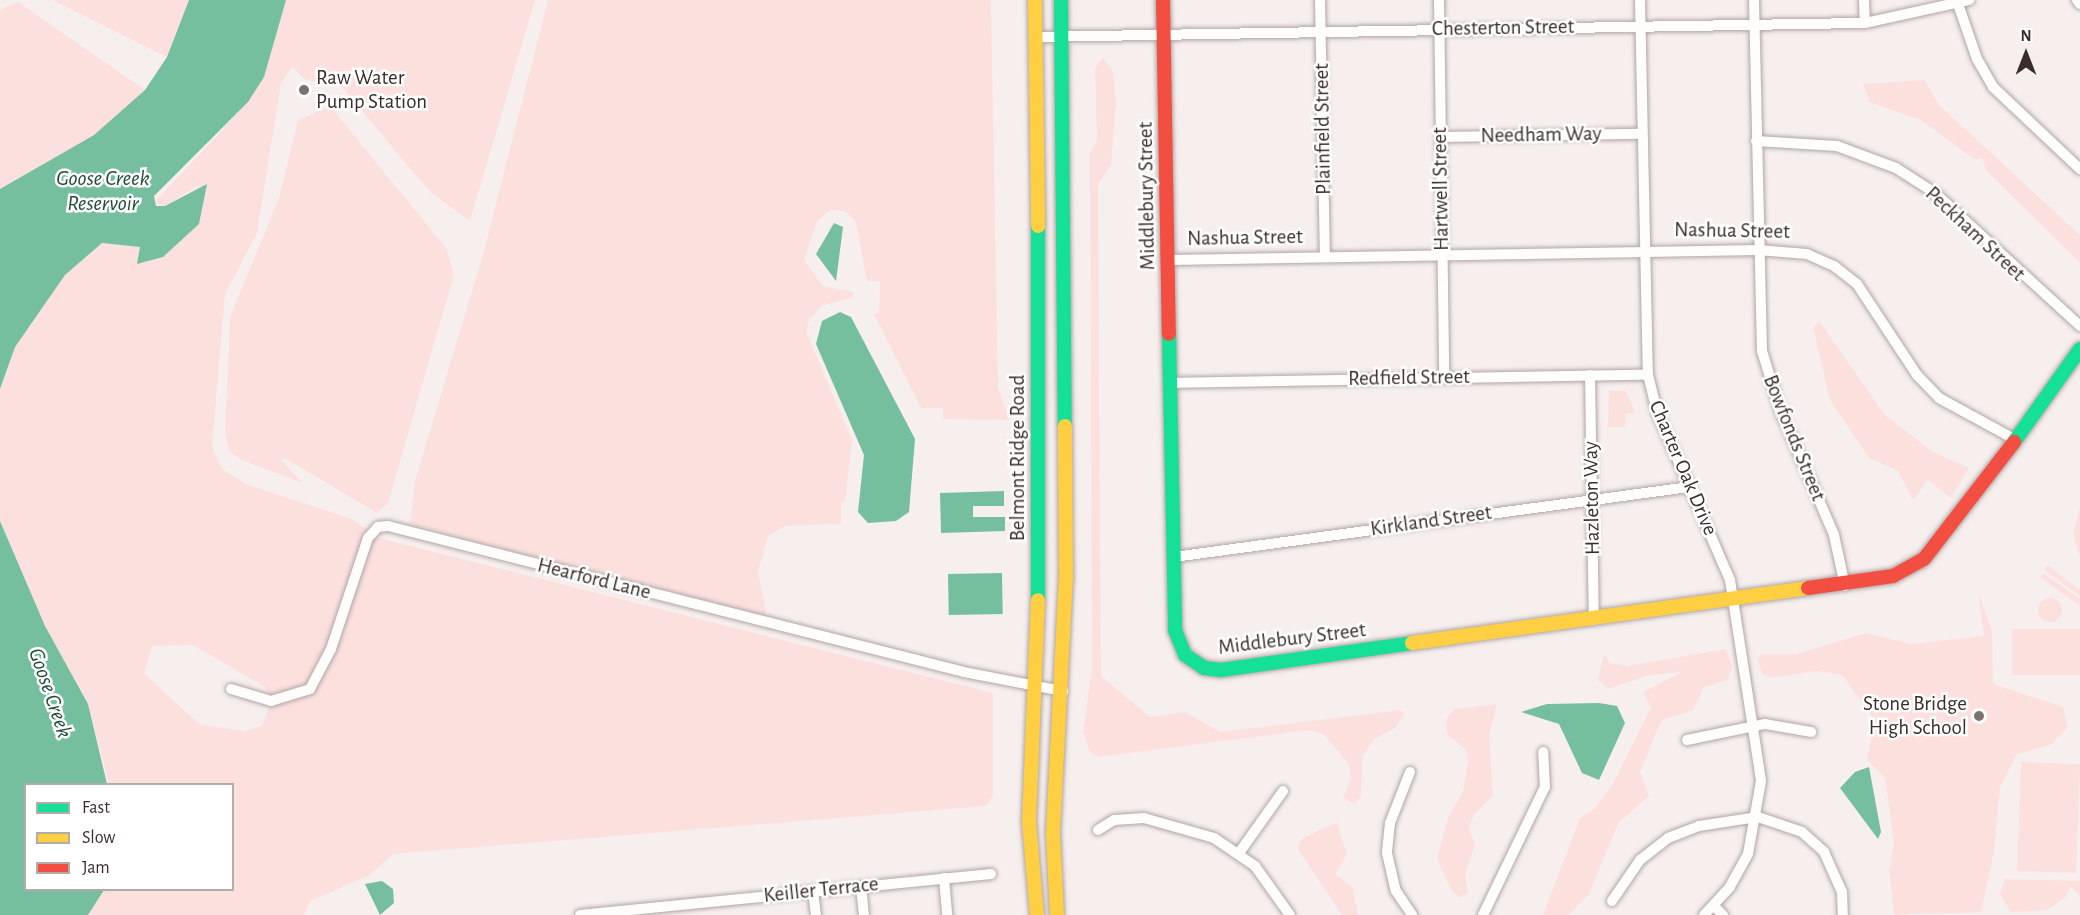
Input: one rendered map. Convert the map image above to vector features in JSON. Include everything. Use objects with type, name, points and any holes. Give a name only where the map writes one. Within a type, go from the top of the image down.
[{"type":"main road","name":"Belmont Ridge Road","points":[[1035,0],[1039,426],[1037,688],[1029,822],[1037,915]]},
{"type":"main road","points":[[1057,915],[1053,832],[1063,691],[1066,458],[1061,0]]},
{"type":"main road","name":"Middlebury Street","points":[[1163,0],[1177,640],[1189,659],[1210,670],[1845,586]]},
{"type":"main road","points":[[1845,586],[1893,576],[1924,559],[2016,440],[2080,349]]},
{"type":"main road","points":[[1039,426],[1060,436],[1066,458]]},
{"type":"street","name":"Plainfield Street","points":[[1320,0],[1325,257]]},
{"type":"street","name":"Hartwell Street","points":[[1439,0],[1444,377]]},
{"type":"street","name":"Charter Oak Drive","points":[[1640,0],[1648,375],[1657,412],[1735,600],[1761,781],[1758,817],[1743,865],[1714,906],[1704,915]]},
{"type":"street","name":"Bowfonds Street","points":[[1754,0],[1758,250],[1766,372],[1834,535],[1845,586]]},
{"type":"street","points":[[1864,0],[1865,22]]},
{"type":"street","points":[[2077,0],[2080,4]]},
{"type":"street","name":"Chesterton Street","points":[[1034,37],[1320,30],[1865,22],[1964,2]]},
{"type":"street","points":[[1964,2],[1977,59],[1993,87],[2080,169]]},
{"type":"street","name":"Needham Way","points":[[1441,137],[1642,134]]},
{"type":"street","name":"Peckham Street","points":[[1756,141],[1837,146],[1896,168],[1935,193],[2080,326]]},
{"type":"street","name":"Nashua Street","points":[[1169,260],[1758,250],[1807,254],[1847,275],[1928,388],[2016,440]]},
{"type":"street","name":"Hazleton Way","points":[[1590,375],[1594,620]]},
{"type":"street","name":"Redfield Street","points":[[1171,383],[1648,375]]},
{"type":"street","name":"Kirkland Street","points":[[1174,557],[1689,487]]},
{"type":"street","name":"Hearford Lane","points":[[231,689],[271,701],[310,689],[331,649],[368,538],[378,527],[388,526],[1037,688],[1063,691]]},
{"type":"street","points":[[1687,740],[1754,725],[1811,732]]},
{"type":"street","points":[[1483,915],[1545,787],[1543,752]]},
{"type":"street","points":[[1410,772],[1390,823],[1387,853],[1396,891],[1412,915]]},
{"type":"street","points":[[1239,853],[1283,791]]},
{"type":"street","points":[[1612,901],[1640,860],[1668,838],[1699,826],[1758,817],[1802,832],[1824,852],[1842,892],[1843,915]]},
{"type":"street","points":[[1098,830],[1114,820],[1144,818],[1197,831],[1239,853],[1271,884],[1290,915]]},
{"type":"street","name":"Keiller Terrace","points":[[580,915],[645,912],[813,891],[992,874]]},
{"type":"street","points":[[944,878],[947,915]]},
{"type":"street","points":[[861,886],[864,915]]},
{"type":"street","points":[[813,891],[816,915]]},
{"type":"street","points":[[1714,906],[1723,915]]},
{"type":"shaded area","points":[[53,0],[189,0],[167,57]]},
{"type":"shaded area","points":[[286,0],[535,0],[470,221],[429,191],[342,87],[306,80],[292,67],[281,83],[257,233],[225,294],[212,447],[222,469],[246,484],[352,519],[379,538],[993,693],[993,796],[986,806],[393,854],[370,875],[310,901],[304,915],[88,915],[103,891],[234,891],[234,783],[109,783],[88,704],[45,626],[0,521],[0,389],[15,347],[65,275],[102,243],[140,247],[200,185],[165,206],[154,203],[248,102],[264,77]],"holes":[[[193,645],[265,687],[271,701],[262,726],[244,731],[199,724],[144,673],[152,646]]]},
{"type":"shaded area","points":[[548,0],[991,0],[998,387],[1009,420],[943,419],[943,408],[921,408],[874,314],[879,313],[880,281],[867,281],[856,222],[845,211],[830,210],[817,221],[804,260],[823,286],[853,292],[853,297],[821,306],[808,322],[807,334],[852,440],[845,502],[841,501],[841,524],[785,526],[768,536],[758,572],[767,618],[410,524],[415,481],[483,255]]},
{"type":"shaded area","points":[[18,2],[145,90],[94,135],[0,189],[0,10]]},
{"type":"shaded area","points":[[1103,58],[1113,71],[1116,103],[1111,165],[1098,184],[1101,676],[1150,717],[1185,712],[1220,732],[1400,710],[1405,714],[1395,728],[1374,739],[1362,757],[1361,797],[1354,804],[1343,798],[1351,778],[1349,764],[1323,734],[1309,730],[1098,757],[1090,752],[1083,732],[1092,669],[1090,153],[1097,141],[1095,68]]},
{"type":"shaded area","points":[[1924,80],[1940,106],[2080,235],[2080,263],[1986,170],[1982,158],[1974,159],[1921,120],[1870,102],[1863,84]]},
{"type":"shaded area","points":[[330,106],[446,248],[454,275],[388,503],[377,513],[285,458],[281,460],[303,483],[241,460],[229,451],[225,433],[230,317],[279,198],[298,120]]},
{"type":"shaded area","points":[[1819,321],[1885,415],[1933,452],[1969,468],[1951,498],[1928,480],[1913,500],[1898,471],[1869,458],[1830,400],[1813,327]]},
{"type":"shaded area","points":[[1609,391],[1626,391],[1635,412],[1626,414],[1625,427],[1608,427]]},
{"type":"shaded area","points":[[2080,507],[2080,557],[2073,534]]},
{"type":"shaded area","points":[[2047,565],[2080,590],[2080,596],[2044,570]]},
{"type":"shaded area","points":[[2043,573],[2080,599],[2080,606],[2040,577]]},
{"type":"shaded area","points":[[1978,591],[1992,631],[1993,684],[2063,707],[2068,728],[2050,745],[2017,754],[2000,787],[1994,852],[1981,912],[1894,915],[1889,871],[1894,845],[1885,777],[1867,760],[1874,719],[1842,675],[1816,671],[1771,678],[1762,674],[1758,659],[1761,654],[1796,654],[1866,633],[1911,644],[1984,636]]},
{"type":"shaded area","points":[[2050,598],[2058,602],[2062,610],[2058,618],[2050,622],[2042,618],[2038,610],[2042,602]]},
{"type":"shaded area","points":[[2012,629],[2080,629],[2080,675],[2012,675]]},
{"type":"shaded area","points":[[1726,649],[1732,665],[1728,680],[1704,687],[1692,711],[1664,719],[1658,728],[1640,772],[1649,796],[1619,822],[1588,896],[1568,915],[1543,915],[1580,818],[1594,809],[1612,786],[1651,707],[1643,692],[1682,672],[1650,675],[1608,689],[1598,680],[1604,654],[1610,663],[1627,666]]},
{"type":"shaded area","points":[[1497,704],[1489,734],[1493,795],[1472,818],[1469,830],[1475,845],[1465,874],[1468,893],[1461,898],[1452,891],[1437,859],[1448,817],[1463,792],[1468,761],[1466,750],[1447,734],[1446,720],[1454,709]]},
{"type":"shaded area","points":[[2021,762],[2080,764],[2076,873],[2017,871]]},
{"type":"shaded area","points":[[1337,823],[1347,854],[1335,874],[1353,888],[1358,915],[1342,915],[1297,848],[1302,838]]},
{"type":"shaded area","points":[[2005,879],[2080,881],[2080,896],[2071,886],[2065,898],[2047,910],[2011,912],[2000,895]]},
{"type":"water","name":"Goose Creek Reservoir","points":[[189,0],[286,0],[264,77],[248,102],[154,196],[156,206],[165,206],[207,184],[199,224],[163,257],[137,264],[140,247],[102,243],[65,275],[15,347],[0,389],[0,189],[94,135],[145,90],[167,57]]},
{"type":"water","points":[[834,223],[843,227],[836,281],[816,254]]},
{"type":"water","points":[[840,312],[851,317],[915,439],[909,512],[896,521],[868,523],[858,512],[864,455],[816,344],[822,321]]},
{"type":"water","points":[[1004,491],[1004,506],[973,506],[973,517],[1005,517],[1005,531],[941,533],[940,493]]},
{"type":"water","name":"Goose Creek","points":[[0,521],[45,626],[88,704],[107,783],[24,783],[24,891],[103,891],[88,915],[0,915]]},
{"type":"water","points":[[1002,573],[1003,614],[949,615],[948,574]]},
{"type":"water","points":[[1599,703],[1617,706],[1625,723],[1599,780],[1582,773],[1559,724],[1521,712],[1547,704]]},
{"type":"water","points":[[1869,767],[1881,832],[1878,839],[1840,788],[1855,772]]},
{"type":"water","points":[[382,881],[393,889],[394,903],[380,915],[365,884]]},
{"type":"traffic: fast","points":[[1061,0],[1065,426]]},
{"type":"traffic: fast","points":[[1038,226],[1038,600]]},
{"type":"traffic: fast","points":[[1169,334],[1175,630],[1185,655],[1204,668],[1221,670],[1412,643]]},
{"type":"traffic: fast","points":[[2014,442],[2080,349]]},
{"type":"traffic: slow","points":[[1035,0],[1038,226]]},
{"type":"traffic: slow","points":[[1057,915],[1053,832],[1066,575],[1065,426]]},
{"type":"traffic: slow","points":[[1412,643],[1808,588]]},
{"type":"traffic: slow","points":[[1037,915],[1029,822],[1038,600]]},
{"type":"traffic: jam","points":[[1163,0],[1169,334]]},
{"type":"traffic: jam","points":[[1808,588],[1893,576],[1924,559],[2014,442]]},
{"type":"place","name":"Raw Water Pump Station","points":[[304,90]]},
{"type":"place","name":"Stone Bridge High School","points":[[1979,716]]}]
